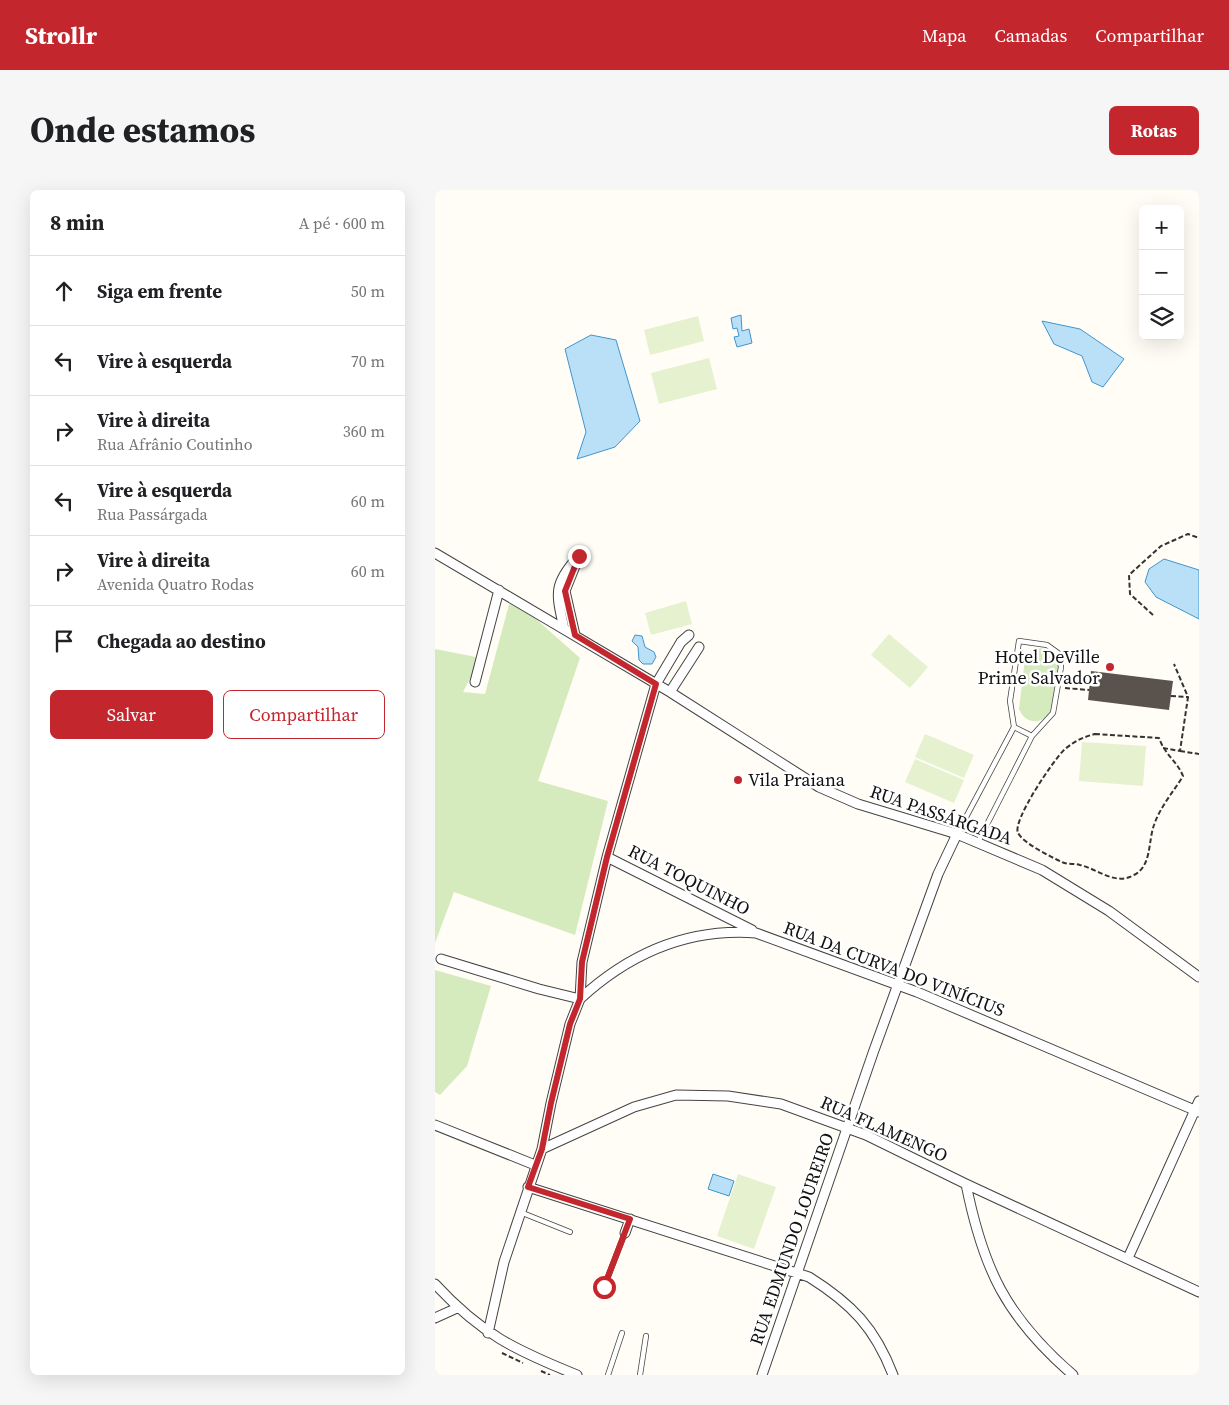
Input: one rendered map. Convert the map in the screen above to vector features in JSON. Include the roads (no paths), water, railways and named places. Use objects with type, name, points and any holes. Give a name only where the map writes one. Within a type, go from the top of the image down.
[{"type":"street","name":"RUA PASSÁRGADA","points":[[435,553],[670,692],[830,793],[858,804],[957,834],[1042,870],[1109,911],[1199,977]]},
{"type":"street","points":[[564,629],[557,587],[579,556],[565,591],[575,635]]},
{"type":"street","points":[[475,682],[499,590]]},
{"type":"street","points":[[488,1333],[504,1262],[535,1165],[542,1149],[570,1024],[580,999],[582,962],[607,857],[656,684],[681,642],[689,635]]},
{"type":"street","points":[[670,692],[699,647]]},
{"type":"street","name":"RUA EDMUNDO LOUREIRO","points":[[762,1375],[847,1127],[938,874],[957,834]]},
{"type":"street","name":"RUA TOQUINHO","points":[[607,857],[756,933]]},
{"type":"street","name":"RUA DA CURVA DO VINÍCIUS","points":[[580,999],[615,969],[649,952],[686,939],[714,934],[731,931],[756,933],[898,986],[1197,1112]]},
{"type":"street","points":[[441,959],[580,999]]},
{"type":"street","name":"RUA FLAMENGO","points":[[542,1149],[634,1107],[676,1095],[699,1094],[756,1099],[781,1104],[847,1127],[1199,1292]]},
{"type":"street","points":[[1128,1258],[1197,1112],[1199,1101]]},
{"type":"street","points":[[435,1125],[535,1165]]},
{"type":"street","points":[[966,1184],[981,1248],[998,1289],[1026,1329],[1073,1375]]},
{"type":"street","points":[[528,1187],[798,1272],[819,1283],[860,1318],[877,1340],[893,1375]]},
{"type":"street","points":[[625,1233],[630,1219]]},
{"type":"street","points":[[435,1284],[457,1308],[488,1333],[515,1349],[577,1375]]},
{"type":"street","points":[[435,1318],[457,1308]]},
{"type":"lane","points":[[957,834],[1014,727],[1009,701],[1019,641],[1047,645],[1058,653],[1061,667],[1053,713],[1033,736],[978,842]]},
{"type":"lane","points":[[1014,727],[1033,736]]},
{"type":"lane","points":[[521,1212],[570,1232]]},
{"type":"lane","points":[[604,1287],[625,1233]]},
{"type":"lane","points":[[608,1375],[621,1333]]},
{"type":"lane","points":[[641,1375],[647,1336]]},
{"type":"water","points":[[741,315],[742,331],[749,329],[752,343],[737,347],[734,337],[739,336],[737,328],[733,329],[731,318]]},
{"type":"water","points":[[1042,321],[1080,329],[1124,359],[1103,387],[1092,382],[1082,356],[1054,344]]},
{"type":"water","points":[[591,335],[616,340],[640,421],[615,447],[577,459],[586,432],[565,349]]},
{"type":"water","points":[[1164,559],[1199,570],[1199,619],[1156,597],[1145,582],[1149,569]]},
{"type":"water","points":[[635,635],[642,636],[645,647],[654,652],[656,657],[652,664],[643,664],[639,660],[638,647],[632,641]]},
{"type":"water","points":[[713,1174],[734,1181],[729,1196],[708,1189]]},
{"type":"place","name":"Hotel DeVille Prime Salvador","points":[[1110,667]]},
{"type":"place","name":"Vila Praiana","points":[[738,780]]}]
